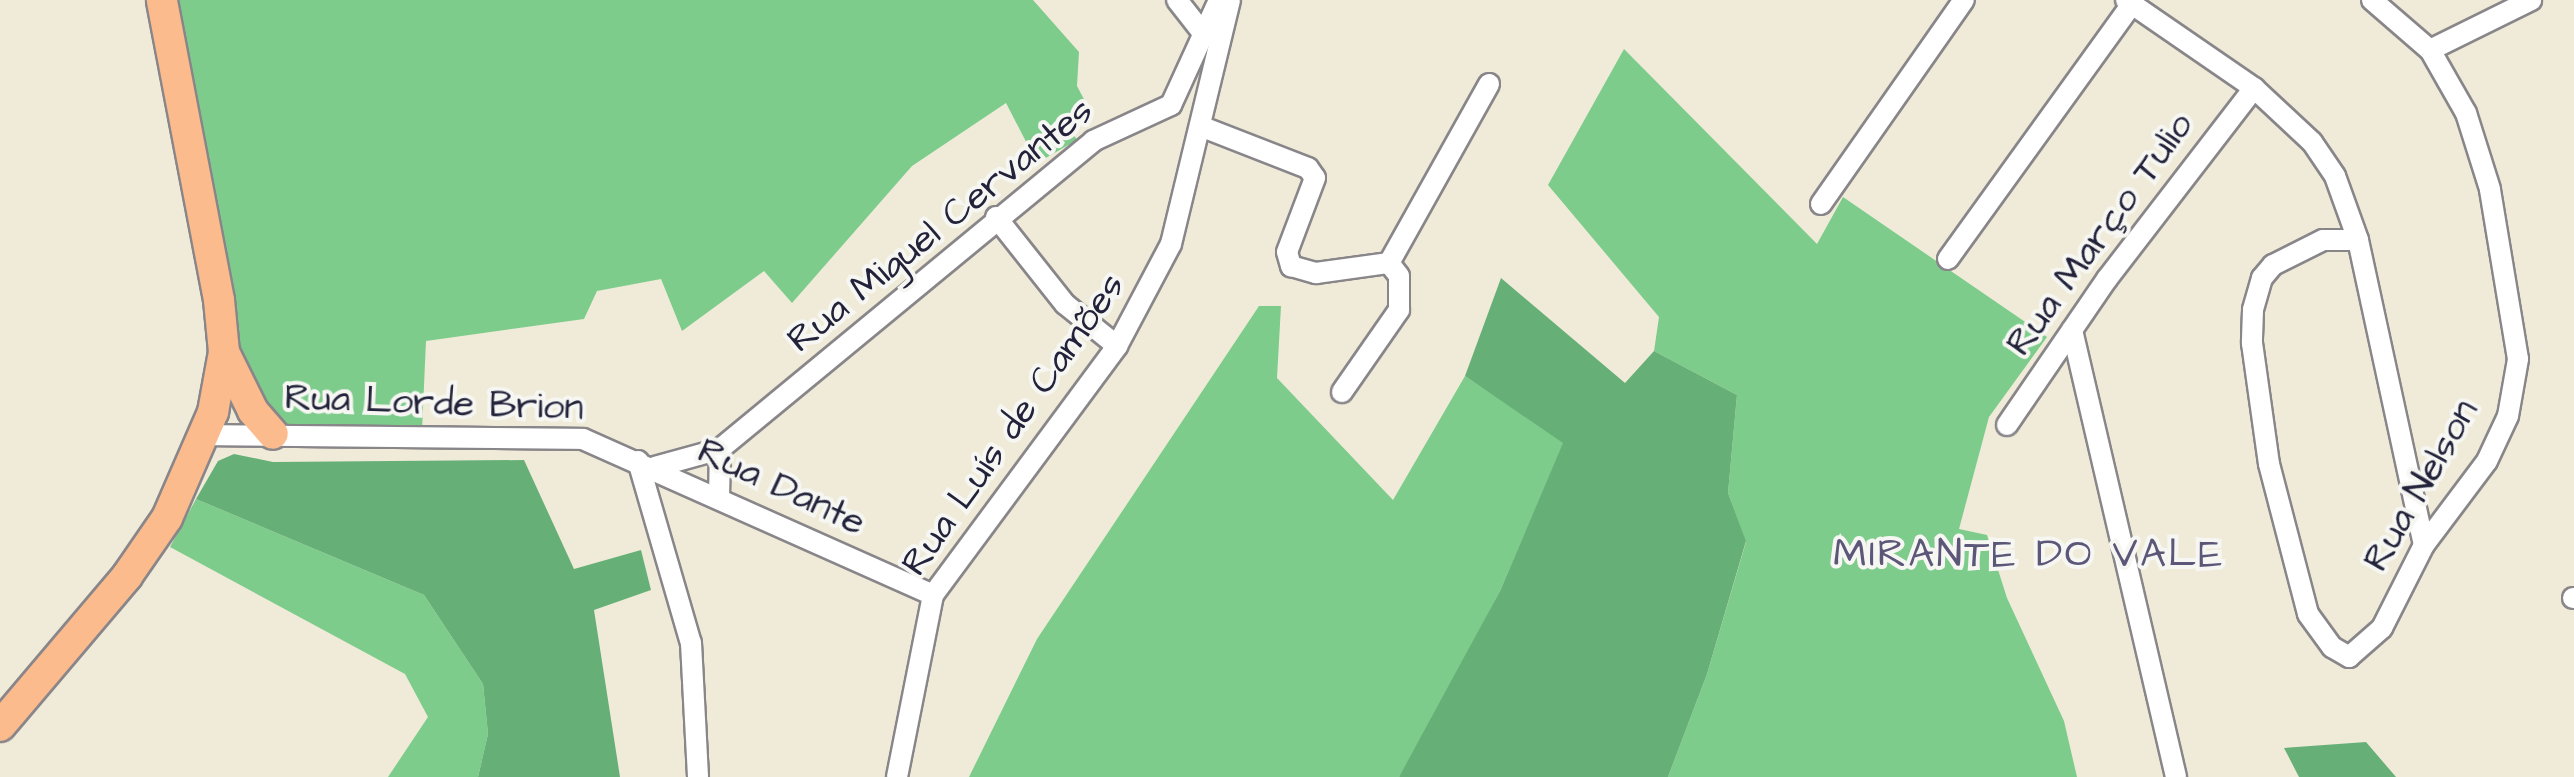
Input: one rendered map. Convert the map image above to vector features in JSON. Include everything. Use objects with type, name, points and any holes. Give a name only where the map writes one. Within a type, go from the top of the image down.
[{"type":"highway","points":[[162,0],[205,206],[224,352],[253,411],[273,434]]},
{"type":"highway","points":[[0,726],[128,576],[167,518],[207,435],[224,352]]},
{"type":"street","points":[[1177,0],[1202,32]]},
{"type":"street","name":"Rua Miguel Cervantes","points":[[646,464],[720,448],[996,217],[1093,142],[1170,104],[1219,0]]},
{"type":"street","name":"Rua Luís de Camões","points":[[897,777],[933,595],[1117,346],[1172,244],[1230,0]]},
{"type":"street","points":[[1821,204],[1964,0]]},
{"type":"street","name":"Rua Nelson","points":[[2358,240],[2323,240],[2273,266],[2258,294],[2252,343],[2269,464],[2308,614],[2332,647],[2350,657],[2382,628],[2424,545],[2487,462],[2508,416],[2518,359],[2490,189],[2466,113],[2430,50],[2372,0]]},
{"type":"street","points":[[2430,50],[2531,0]]},
{"type":"street","points":[[1948,259],[2128,2],[2254,88],[2312,142],[2335,176],[2358,240],[2424,545]]},
{"type":"street","points":[[1388,263],[1489,84]]},
{"type":"street","name":"Rua Março Tulio","points":[[2007,426],[2072,330],[2254,88]]},
{"type":"street","points":[[1200,126],[1308,168],[1315,188],[1288,252],[1292,266],[1316,273],[1388,263]]},
{"type":"street","points":[[996,217],[1065,304],[1117,346]]},
{"type":"street","points":[[1342,392],[1399,310],[1403,292],[1388,263]]},
{"type":"street","points":[[2072,330],[2176,777]]},
{"type":"street","name":"Rua Lorde Brion","points":[[207,435],[563,437],[646,464]]},
{"type":"street","points":[[719,499],[720,448]]},
{"type":"street","points":[[646,464],[691,643],[698,777]]},
{"type":"street","name":"Rua Dante","points":[[646,464],[933,595]]},
{"type":"green space","points":[[172,0],[1033,0],[1079,52],[1077,86],[1087,105],[1070,129],[1077,140],[1037,163],[1006,103],[912,166],[792,303],[764,271],[682,331],[661,279],[597,291],[584,319],[426,341],[422,431],[285,424],[250,385],[239,354]]},
{"type":"green space","points":[[1624,49],[1817,244],[1843,197],[2047,337],[1989,417],[1959,529],[1987,535],[2007,598],[2064,721],[2077,777],[1668,777],[1707,674],[1746,542],[1728,493],[1737,395],[1654,351],[1659,317],[1548,185]]},
{"type":"green space","points":[[1501,278],[1625,383],[1654,351],[1737,395],[1728,493],[1746,541],[1707,674],[1668,777],[1399,777],[1500,591],[1563,443],[1465,376]]},
{"type":"green space","points":[[1259,306],[1281,306],[1277,378],[1393,500],[1465,376],[1564,442],[1500,591],[1399,777],[969,777],[1037,639]]},
{"type":"green space","points":[[234,454],[273,462],[524,460],[574,569],[641,550],[651,590],[594,610],[620,777],[478,777],[488,734],[483,684],[424,595],[196,499],[218,461]]},
{"type":"green space","points":[[196,499],[424,595],[483,684],[488,734],[478,777],[388,777],[428,717],[405,674],[170,547]]},
{"type":"green space","points":[[2366,742],[2396,777],[2299,777],[2284,748]]},
{"type":"district","name":"MIRANTE DO VALE","points":[[2029,555]]}]
